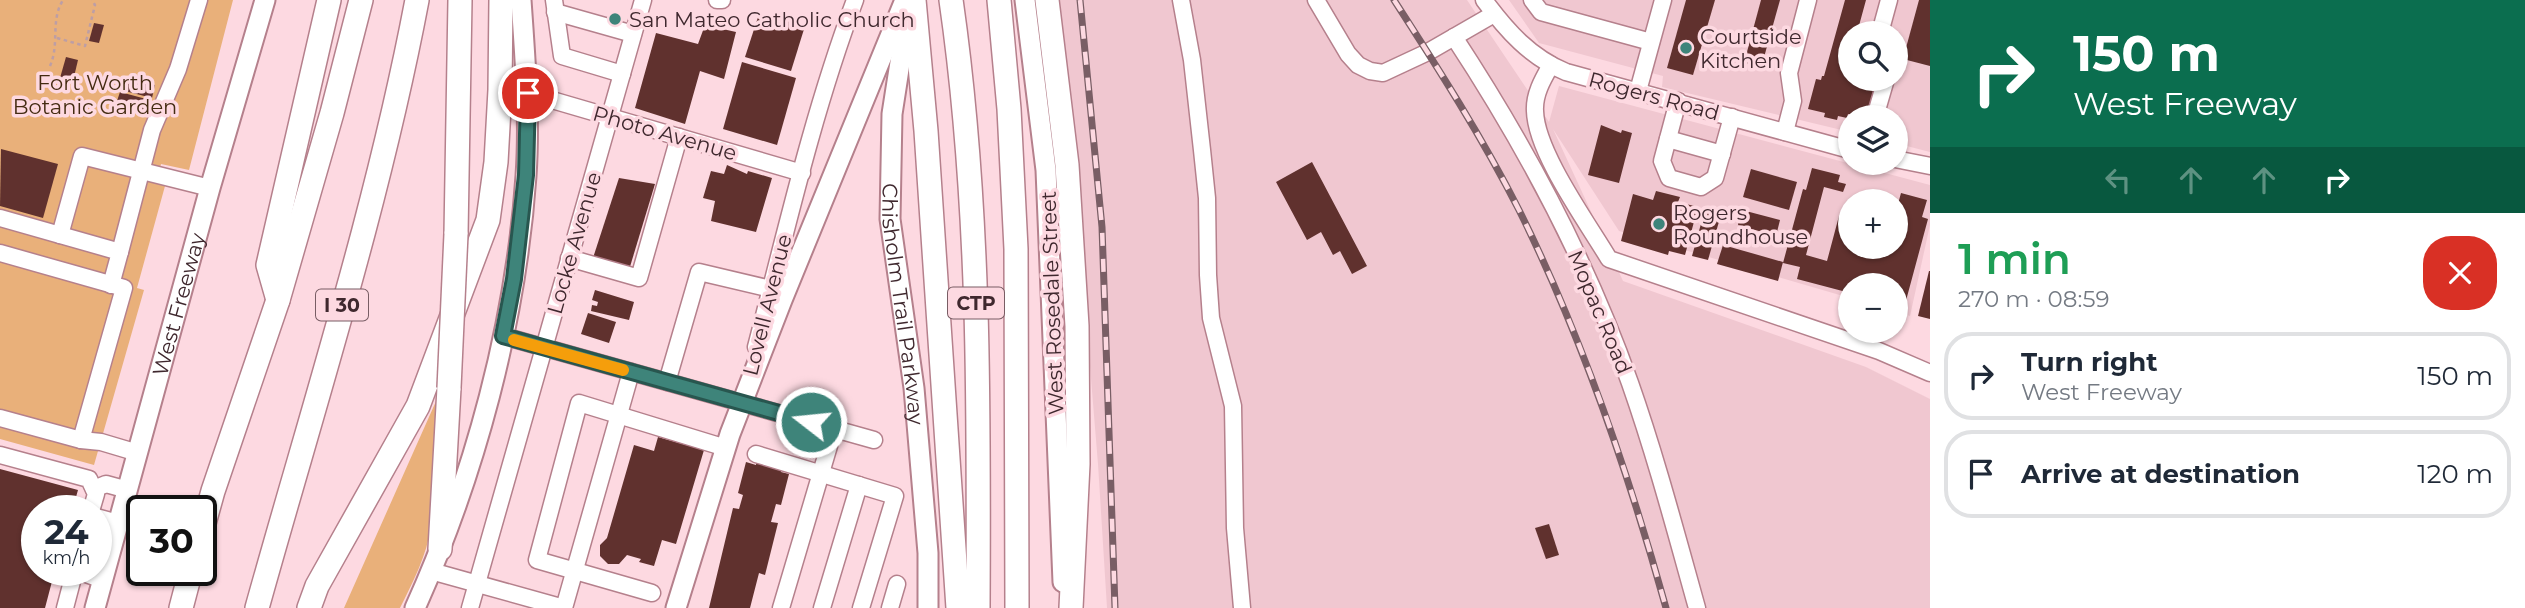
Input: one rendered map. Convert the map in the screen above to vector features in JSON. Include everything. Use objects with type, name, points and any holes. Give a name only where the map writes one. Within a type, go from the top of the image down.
[{"type":"highway","points":[[278,300],[268,265],[329,0]]},
{"type":"highway","points":[[212,495],[278,300],[332,113],[361,0]]},
{"type":"highway","name":"I 30","points":[[257,608],[319,393],[389,131],[417,0]]},
{"type":"highway","points":[[440,549],[456,234],[460,0]]},
{"type":"highway","points":[[309,608],[317,586],[418,406],[488,220],[498,138],[500,0]]},
{"type":"highway","points":[[910,0],[928,145],[958,608]]},
{"type":"highway","name":"CTP","points":[[951,0],[961,90],[974,263],[979,436],[978,608]]},
{"type":"highway","name":"CTP","points":[[999,0],[1011,131],[1016,249],[1017,608]]},
{"type":"highway","points":[[1048,0],[1067,165],[1077,326],[1078,464],[1070,608]]},
{"type":"highway","points":[[181,608],[187,586]]},
{"type":"main road","name":"West Freeway","points":[[112,546],[210,188],[265,0]]},
{"type":"main road","points":[[415,608],[440,549],[477,442],[514,279],[526,175],[528,93],[521,0]]},
{"type":"main road","points":[[742,403],[898,21],[910,0]]},
{"type":"main road","name":"Chisholm Trail Parkway","points":[[910,0],[891,114],[890,219],[914,388],[928,553],[928,608]]},
{"type":"main road","name":"West Rosedale Street","points":[[1025,0],[1046,170],[1064,608]]},
{"type":"main road","name":"Lovell Avenue","points":[[676,608],[742,403]]},
{"type":"main road","name":"West Freeway","points":[[95,608],[101,586]]},
{"type":"street","points":[[111,285],[152,130],[178,69],[199,0]]},
{"type":"street","name":"Locke Avenue","points":[[470,608],[643,0]]},
{"type":"street","name":"Lovell Avenue","points":[[742,403],[802,173],[842,34],[855,0]]},
{"type":"street","points":[[1181,0],[1192,60],[1207,198],[1211,318],[1233,406],[1235,528],[1242,608]]},
{"type":"street","points":[[1316,0],[1348,54],[1358,65],[1383,73],[1494,14]]},
{"type":"street","name":"Rogers Road","points":[[1484,0],[1516,39],[1550,65],[1566,72],[1838,146]]},
{"type":"street","points":[[1532,0],[1541,12],[1651,42]]},
{"type":"street","points":[[1638,91],[1663,0]]},
{"type":"street","points":[[1785,132],[1793,100],[1788,73],[1808,0]]},
{"type":"street","points":[[1883,21],[1889,0]]},
{"type":"street","points":[[622,74],[562,56],[555,6],[633,34]]},
{"type":"street","name":"Mopac Road","points":[[1454,37],[1496,101],[1586,274],[1629,380],[1698,608]]},
{"type":"street","name":"Mopac Road","points":[[1550,65],[1536,99],[1536,120],[1549,158],[1609,259],[1880,351],[1930,373]]},
{"type":"street","name":"Photo Avenue","points":[[528,93],[802,173]]},
{"type":"street","points":[[1678,101],[1662,161],[1669,178],[1701,187],[1715,178],[1732,117]]},
{"type":"street","points":[[569,258],[639,278],[679,137]]},
{"type":"street","points":[[1668,139],[1722,154]]},
{"type":"street","points":[[61,235],[82,156],[210,188]]},
{"type":"street","points":[[1908,162],[1930,166]]},
{"type":"street","points":[[0,218],[120,252]]},
{"type":"street","points":[[0,253],[124,288],[81,440]]},
{"type":"street","points":[[667,383],[699,272],[771,289]]},
{"type":"street","points":[[503,336],[874,440]]},
{"type":"street","points":[[431,571],[564,608],[631,372]]},
{"type":"street","points":[[652,593],[537,559],[579,403],[726,448]]},
{"type":"street","points":[[0,418],[138,453]]},
{"type":"street","points":[[781,608],[834,429]]},
{"type":"street","points":[[755,454],[895,496],[861,608]]},
{"type":"street","points":[[0,455],[89,479],[96,495]]},
{"type":"street","points":[[94,489],[106,484],[128,490]]},
{"type":"street","points":[[822,608],[859,485]]},
{"type":"street","points":[[112,521],[118,523]]},
{"type":"street","points":[[890,608],[897,584]]},
{"type":"street","points":[[65,608],[71,586]]},
{"type":"path","points":[[50,66],[56,53],[57,11],[63,0]]},
{"type":"path","points":[[57,38],[85,46],[95,5],[92,0]]},
{"type":"shaded area","points":[[1060,0],[1467,0],[1549,122],[1559,86],[1838,160],[1838,175],[1893,175],[1930,185],[1930,225],[1910,316],[1908,273],[1838,273],[1838,295],[1619,231],[1553,129],[1623,281],[1866,367],[1930,399],[1930,608],[1107,608],[1098,464]]},
{"type":"shaded area","points":[[1509,0],[1930,0],[1930,152],[1908,146],[1908,105],[1838,105],[1838,129],[1662,87],[1663,76],[1539,43]]},
{"type":"green space","name":"Fort Worth Botanic Garden","points":[[0,0],[233,0],[189,170],[161,164],[156,183],[165,186],[137,288],[144,290],[94,465],[0,439]]},
{"type":"green space","points":[[441,390],[435,493],[423,558],[400,608],[344,608]]},
{"type":"building","name":"Courtside Kitchen","points":[[1686,0],[1715,0],[1693,75],[1667,68]]},
{"type":"building","points":[[1761,0],[1780,0],[1761,68],[1744,63]]},
{"type":"building","points":[[1845,0],[1866,0],[1860,21],[1839,21]]},
{"type":"building","points":[[1919,0],[1930,0],[1930,66],[1908,60],[1908,41]]},
{"type":"building","points":[[759,14],[805,26],[791,71],[745,57]]},
{"type":"building","points":[[94,23],[104,25],[99,43],[89,41]]},
{"type":"building","points":[[705,25],[736,32],[724,79],[700,71],[685,124],[635,108],[656,33],[698,44]]},
{"type":"building","points":[[1838,25],[1838,91],[1876,91],[1872,105],[1838,105],[1837,120],[1824,117],[1825,113],[1808,109],[1816,79],[1821,80]]},
{"type":"building","points":[[66,57],[78,60],[73,81],[60,78]]},
{"type":"building","points":[[742,62],[796,78],[777,145],[723,129]]},
{"type":"building","points":[[125,77],[155,85],[152,98],[121,90]]},
{"type":"building","points":[[120,92],[150,100],[147,113],[116,104]]},
{"type":"building","points":[[1601,125],[1621,133],[1622,130],[1632,133],[1619,183],[1588,175]]},
{"type":"building","points":[[1,149],[58,164],[43,218],[0,206]]},
{"type":"building","points":[[1312,162],[1367,266],[1352,274],[1340,251],[1333,255],[1321,232],[1307,240],[1276,182]]},
{"type":"building","points":[[727,165],[747,174],[748,171],[772,178],[756,232],[711,221],[715,201],[703,198],[711,171],[724,174]]},
{"type":"building","points":[[1812,168],[1840,175],[1838,182],[1846,184],[1844,189],[1838,191],[1824,187],[1806,255],[1827,261],[1838,220],[1838,259],[1908,259],[1908,195],[1927,200],[1922,217],[1928,219],[1908,293],[1908,273],[1838,273],[1838,290],[1797,279],[1800,267],[1783,263],[1803,189],[1806,190]]},
{"type":"building","points":[[1751,169],[1797,182],[1789,210],[1743,197]]},
{"type":"building","points":[[619,178],[655,184],[629,270],[592,261]]},
{"type":"building","name":"Rogers Roundhouse","points":[[1656,191],[1680,197],[1678,202],[1698,207],[1685,255],[1669,251],[1668,255],[1621,241],[1633,194],[1653,200]]},
{"type":"building","points":[[1706,206],[1722,211],[1708,260],[1692,256]]},
{"type":"building","points":[[1742,210],[1780,220],[1776,236],[1738,225]]},
{"type":"building","points":[[1723,245],[1783,262],[1778,281],[1717,264]]},
{"type":"building","points":[[1930,271],[1930,319],[1918,316]]},
{"type":"building","points":[[595,290],[634,302],[629,320],[591,311],[592,305],[597,306],[598,302],[592,300]]},
{"type":"building","points":[[588,313],[616,322],[609,343],[581,334]]},
{"type":"building","points":[[658,437],[704,450],[676,544],[662,540],[654,566],[627,555],[619,564],[608,564],[600,556],[600,545],[607,538],[634,445],[654,451]]},
{"type":"building","points":[[757,458],[783,465],[781,472],[789,474],[781,505],[776,504],[771,522],[778,523],[765,575],[759,573],[750,608],[709,608],[733,508],[739,509],[743,495],[738,493],[746,462],[756,465]]},
{"type":"building","points":[[0,469],[78,490],[77,495],[21,495],[21,586],[51,586],[45,608],[0,608]]},
{"type":"building","points":[[1549,524],[1559,555],[1546,559],[1535,528]]},
{"type":"railway","points":[[1080,0],[1102,227],[1115,608]]},
{"type":"railway","points":[[1394,0],[1490,156],[1542,258],[1602,405],[1666,608]]},
{"type":"slow traffic","points":[[514,340],[623,370]]},
{"type":"place","name":"San Mateo Catholic Church","points":[[615,19]]},
{"type":"place","name":"Courtside Kitchen","points":[[1686,48]]},
{"type":"place","name":"Rogers Roundhouse","points":[[1659,224]]},
{"type":"route","points":[[528,93],[526,175],[514,279],[503,336],[811,422]]}]
